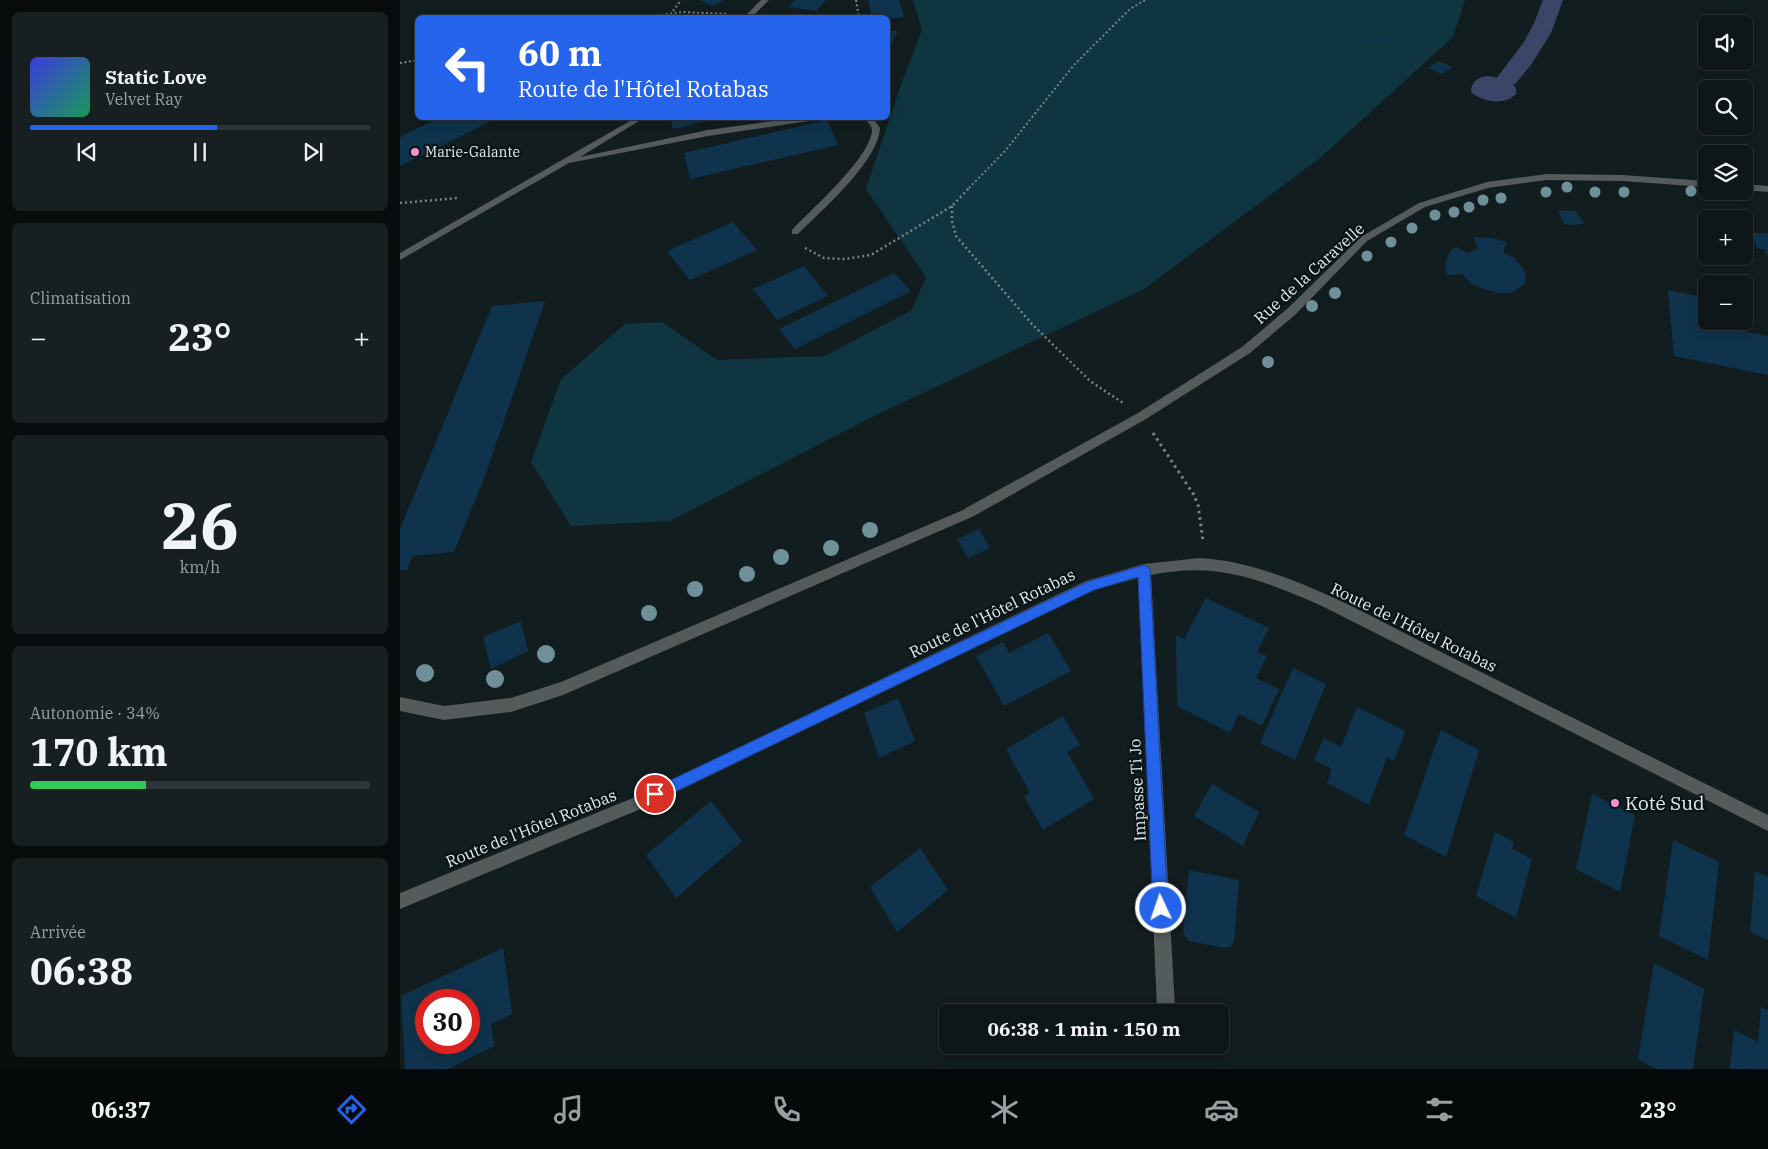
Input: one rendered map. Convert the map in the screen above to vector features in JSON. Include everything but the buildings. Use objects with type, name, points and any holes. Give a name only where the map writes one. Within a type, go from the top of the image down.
[{"type":"street","points":[[748,15],[765,0]]},
{"type":"street","points":[[400,257],[637,120]]},
{"type":"street","points":[[560,164],[708,133],[796,120]]},
{"type":"street","points":[[795,232],[858,166],[869,149],[876,131],[870,120]]},
{"type":"street","name":"Rue de la Caravelle","points":[[400,704],[444,713],[511,705],[528,700],[563,688],[970,512],[1142,416],[1246,350],[1292,312],[1364,239],[1422,205],[1487,185],[1547,177],[1622,178],[1698,183]]},
{"type":"street","points":[[1753,188],[1768,189]]},
{"type":"street","name":"Route de l'Hôtel Rotabas","points":[[400,901],[638,803],[1091,585],[1144,570],[1201,564],[1262,576],[1327,602],[1768,822]]},
{"type":"street","name":"Impasse Ti Jo","points":[[1144,570],[1166,1004]]},
{"type":"path","points":[[672,11],[681,0]]},
{"type":"path","points":[[856,0],[858,15]]},
{"type":"path","points":[[795,232],[806,248],[824,258],[845,259],[871,255],[952,206],[1005,151],[1074,65],[1130,9],[1145,0]]},
{"type":"path","points":[[653,15],[672,11],[701,10],[733,15]]},
{"type":"path","points":[[400,63],[415,60]]},
{"type":"path","points":[[400,204],[459,198]]},
{"type":"path","points":[[952,206],[952,221],[956,236],[1032,324],[1090,381],[1142,416],[1194,495],[1198,505],[1204,548],[1201,564]]},
{"type":"shaded area","points":[[913,0],[1465,0],[1453,37],[1320,158],[1144,289],[872,417],[670,521],[571,526],[531,462],[561,379],[625,324],[662,322],[717,360],[825,356],[912,310],[926,277],[866,189],[902,82],[922,30]]},
{"type":"shaded area","points":[[1487,76],[1507,79],[1516,88],[1516,94],[1506,100],[1494,101],[1481,98],[1471,92],[1472,85],[1476,81]]},
{"type":"waterway","points":[[1507,79],[1535,42],[1545,23],[1553,0]]},
{"type":"place","name":"Marie-Galante","points":[[415,152]]},
{"type":"place","name":"Koté Sud","points":[[1615,803]]},
{"type":"route","points":[[655,794],[1091,585],[1144,570],[1161,908]]}]
